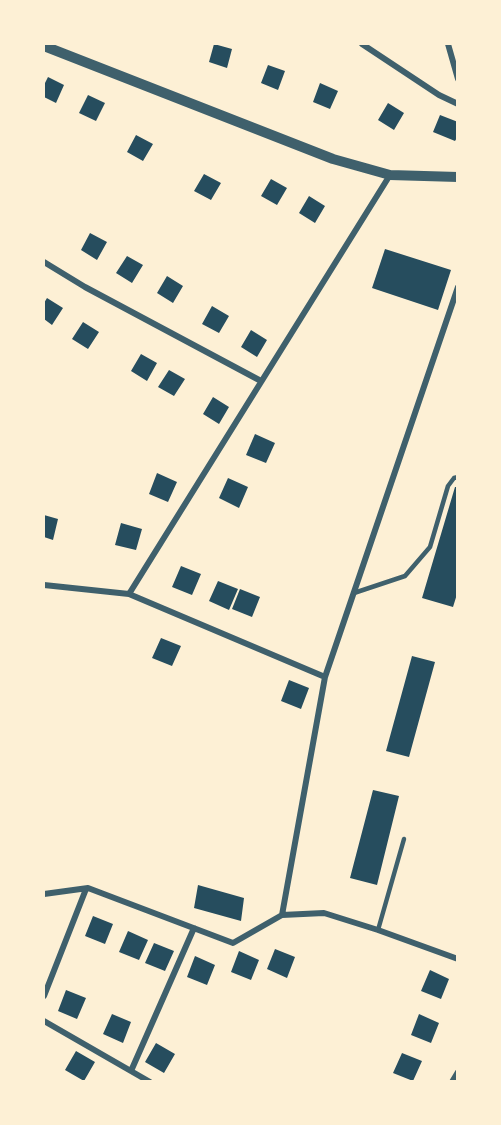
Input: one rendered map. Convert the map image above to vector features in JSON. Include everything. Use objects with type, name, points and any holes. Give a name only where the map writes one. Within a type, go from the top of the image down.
[{"type":"street","points":[[362,44],[439,95],[458,104]]},
{"type":"street","points":[[448,44],[458,79]]},
{"type":"street","points":[[44,46],[333,159],[390,175],[458,177]]},
{"type":"street","points":[[129,594],[390,175]]},
{"type":"street","points":[[44,262],[85,287],[261,381]]},
{"type":"street","points":[[282,915],[326,677],[458,287]]},
{"type":"street","points":[[44,585],[129,594],[326,677]]},
{"type":"street","points":[[44,894],[86,889],[233,943],[282,915],[324,913],[458,959]]},
{"type":"street","points":[[44,996],[86,889]]},
{"type":"street","points":[[131,1071],[194,928]]},
{"type":"street","points":[[44,1021],[150,1082]]},
{"type":"street","points":[[452,1082],[458,1072]]},
{"type":"lane","points":[[354,593],[405,576],[430,548],[448,486],[454,478],[458,477]]},
{"type":"lane","points":[[378,930],[404,839]]},
{"type":"building","points":[[214,44],[232,49],[227,68],[209,62]]},
{"type":"building","points":[[268,65],[285,71],[278,90],[261,83]]},
{"type":"building","points":[[48,77],[64,85],[56,103],[44,97],[44,85]]},
{"type":"building","points":[[320,83],[338,91],[330,109],[313,102]]},
{"type":"building","points":[[88,95],[105,103],[96,121],[79,113]]},
{"type":"building","points":[[388,103],[404,113],[394,130],[378,120]]},
{"type":"building","points":[[440,115],[458,122],[458,136],[455,141],[433,132]]},
{"type":"building","points":[[136,135],[153,144],[143,161],[127,152]]},
{"type":"building","points":[[204,174],[221,183],[211,200],[194,191]]},
{"type":"building","points":[[271,179],[287,188],[277,205],[261,196]]},
{"type":"building","points":[[309,196],[325,206],[315,223],[299,213]]},
{"type":"building","points":[[90,233],[107,242],[97,260],[81,250]]},
{"type":"building","points":[[385,249],[451,270],[438,310],[372,288]]},
{"type":"building","points":[[127,256],[143,265],[132,283],[116,273]]},
{"type":"building","points":[[167,276],[183,286],[173,303],[157,293]]},
{"type":"building","points":[[47,298],[63,308],[52,325],[44,319],[44,303]]},
{"type":"building","points":[[212,306],[229,316],[219,333],[202,324]]},
{"type":"building","points":[[83,322],[99,332],[88,349],[72,339]]},
{"type":"building","points":[[251,330],[267,340],[257,357],[241,347]]},
{"type":"building","points":[[141,354],[157,363],[147,381],[131,371]]},
{"type":"building","points":[[169,370],[185,379],[174,396],[158,387]]},
{"type":"building","points":[[213,397],[229,407],[219,424],[203,414]]},
{"type":"building","points":[[255,434],[275,443],[266,463],[246,455]]},
{"type":"building","points":[[157,473],[177,482],[168,502],[149,494]]},
{"type":"building","points":[[228,478],[248,487],[239,508],[219,498]]},
{"type":"building","points":[[455,487],[458,487],[458,591],[453,607],[422,598]]},
{"type":"building","points":[[44,515],[58,519],[53,540],[44,537]]},
{"type":"building","points":[[121,523],[142,529],[136,550],[115,545]]},
{"type":"building","points":[[181,566],[201,574],[192,595],[172,587]]},
{"type":"building","points":[[218,581],[238,589],[229,610],[209,601]]},
{"type":"building","points":[[240,589],[260,597],[252,617],[232,609]]},
{"type":"building","points":[[161,638],[181,646],[172,666],[152,658]]},
{"type":"building","points":[[412,656],[435,662],[409,757],[386,751]]},
{"type":"building","points":[[289,680],[309,688],[301,709],[281,701]]},
{"type":"building","points":[[373,790],[399,796],[377,885],[350,878]]},
{"type":"building","points":[[198,885],[244,898],[241,921],[194,908]]},
{"type":"building","points":[[93,916],[113,924],[105,944],[85,936]]},
{"type":"building","points":[[128,931],[148,940],[139,960],[119,952]]},
{"type":"building","points":[[154,943],[174,951],[165,971],[145,963]]},
{"type":"building","points":[[275,949],[295,957],[287,978],[267,969]]},
{"type":"building","points":[[239,951],[259,960],[251,980],[231,972]]},
{"type":"building","points":[[195,956],[215,965],[207,985],[187,977]]},
{"type":"building","points":[[430,970],[449,979],[441,999],[421,991]]},
{"type":"building","points":[[66,990],[86,998],[77,1019],[58,1011]]},
{"type":"building","points":[[112,1014],[131,1022],[123,1043],[103,1034]]},
{"type":"building","points":[[419,1014],[439,1023],[431,1043],[411,1035]]},
{"type":"building","points":[[156,1043],[175,1054],[164,1073],[145,1062]]},
{"type":"building","points":[[76,1051],[95,1062],[84,1081],[65,1070]]},
{"type":"building","points":[[402,1053],[422,1061],[413,1081],[393,1073]]}]
